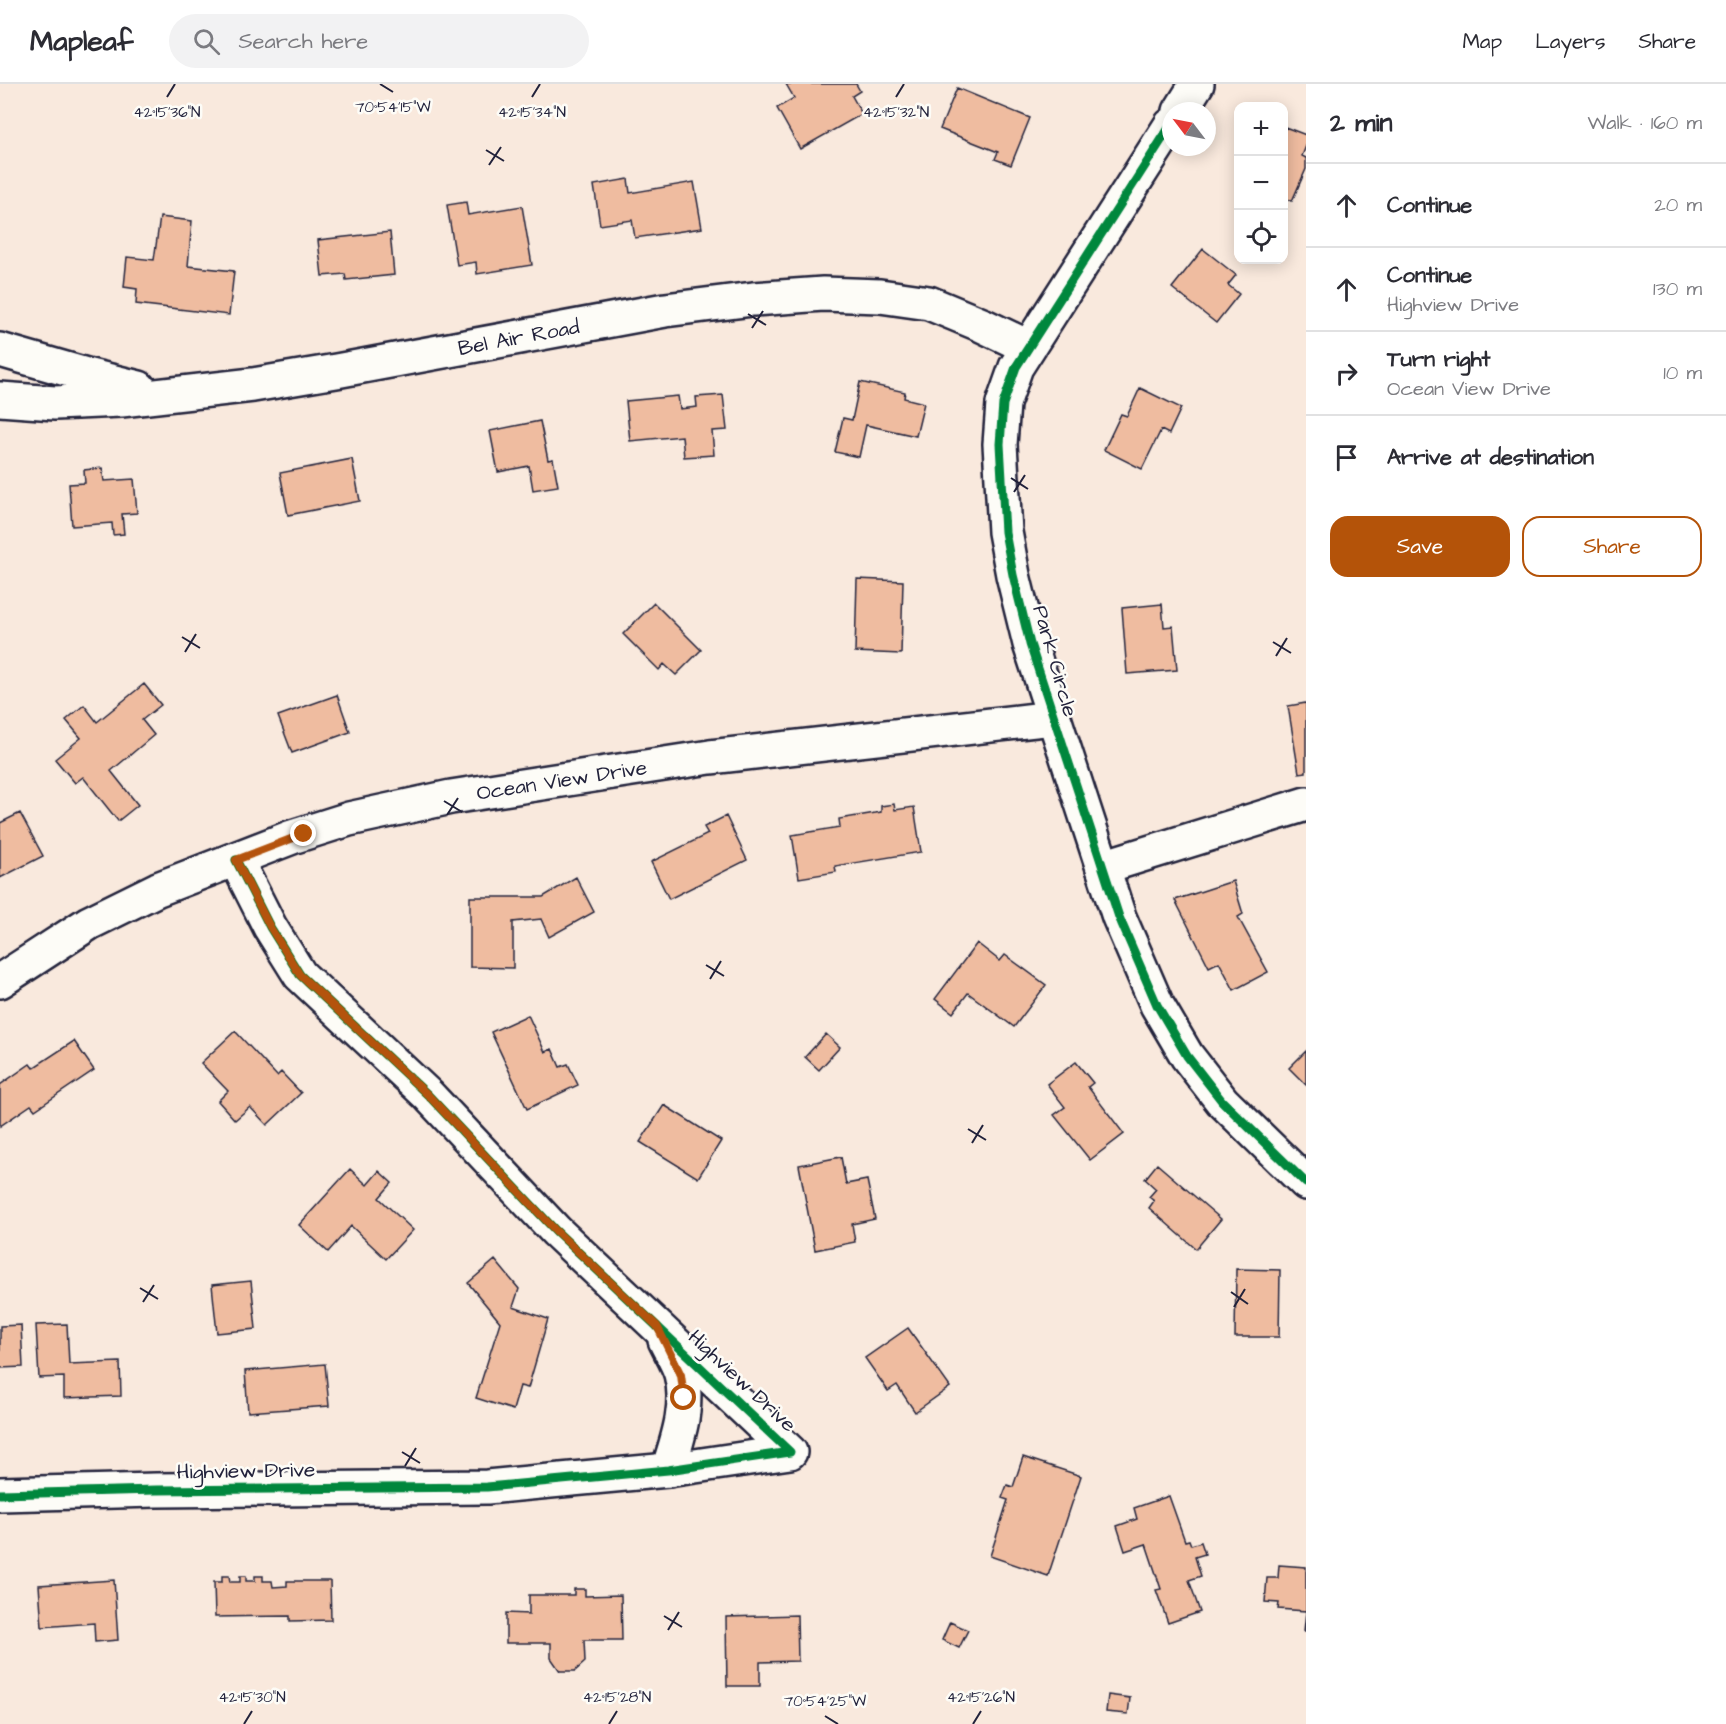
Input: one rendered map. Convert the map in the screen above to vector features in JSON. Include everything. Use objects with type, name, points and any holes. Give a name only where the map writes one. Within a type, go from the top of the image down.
[{"type":"street","points":[[1186,102],[1197,84]]},
{"type":"street","name":"Park Circle","points":[[1162,139],[1016,367],[1003,404],[1000,444],[1005,532],[1030,644],[1053,718],[1119,917],[1147,984],[1187,1056],[1222,1101],[1306,1183]]},
{"type":"street","name":"Bel Air Road","points":[[0,399],[55,403],[121,400],[253,385],[665,310],[753,299],[823,294],[880,296],[929,303],[1028,347]]},
{"type":"street","points":[[0,350],[90,376],[167,394]]},
{"type":"street","name":"Ocean View Drive","points":[[0,981],[90,923],[158,889],[292,837],[350,819],[451,798],[710,757],[1053,718]]},
{"type":"street","points":[[1103,867],[1306,804]]},
{"type":"street","name":"Highview Drive","points":[[0,1494],[487,1487],[668,1470],[790,1452],[556,1231],[428,1095],[300,975],[270,927],[236,860]]},
{"type":"street","points":[[657,1326],[681,1375],[684,1398],[682,1419],[668,1470]]},
{"type":"building","points":[[786,84],[856,84],[860,91],[852,96],[862,114],[800,149],[777,108],[794,98]]},
{"type":"building","points":[[957,88],[1030,118],[1011,165],[995,159],[998,152],[940,129]]},
{"type":"building","points":[[1288,128],[1306,135],[1306,146],[1302,156],[1306,158],[1306,169],[1292,201],[1288,200]]},
{"type":"building","points":[[628,179],[630,193],[694,182],[702,228],[635,238],[632,220],[600,225],[594,185]]},
{"type":"building","points":[[466,202],[468,215],[522,206],[532,265],[477,274],[476,262],[457,265],[447,205]]},
{"type":"building","points":[[160,217],[192,221],[188,266],[234,271],[229,315],[136,304],[137,289],[124,287],[127,257],[154,260]]},
{"type":"building","points":[[390,232],[394,275],[346,280],[345,274],[322,276],[318,240]]},
{"type":"building","points":[[1203,249],[1236,275],[1228,285],[1239,294],[1216,323],[1172,288]]},
{"type":"building","points":[[860,382],[905,392],[904,398],[924,403],[916,436],[866,425],[859,457],[835,452],[843,418],[852,420]]},
{"type":"building","points":[[1140,388],[1181,408],[1169,434],[1161,430],[1142,469],[1104,450],[1121,414],[1127,416]]},
{"type":"building","points":[[723,395],[727,430],[712,431],[714,455],[684,457],[682,436],[630,441],[626,401],[678,396],[680,409],[697,407],[696,397]]},
{"type":"building","points":[[540,421],[548,460],[553,459],[558,486],[533,490],[529,466],[498,472],[490,431]]},
{"type":"building","points":[[352,459],[360,501],[288,515],[280,473]]},
{"type":"building","points":[[102,468],[104,481],[134,479],[137,513],[122,514],[124,534],[113,535],[112,523],[72,526],[69,484],[85,483],[84,470]]},
{"type":"building","points":[[857,579],[903,581],[901,654],[855,652]]},
{"type":"building","points":[[654,603],[701,650],[676,675],[664,664],[659,670],[623,634]]},
{"type":"building","points":[[1162,604],[1164,627],[1173,626],[1177,670],[1127,674],[1122,608]]},
{"type":"building","points":[[144,684],[161,705],[142,720],[154,735],[111,771],[138,805],[118,821],[83,777],[75,783],[55,759],[81,738],[66,720],[84,705],[97,722]]},
{"type":"building","points":[[337,695],[350,732],[292,753],[278,716]]},
{"type":"building","points":[[1306,703],[1306,772],[1299,773],[1288,706]]},
{"type":"building","points":[[894,804],[895,810],[914,807],[921,852],[835,866],[836,872],[799,878],[792,835],[840,827],[839,819],[881,812],[881,806]]},
{"type":"building","points":[[20,813],[43,856],[0,878],[0,823]]},
{"type":"building","points":[[726,816],[747,860],[669,899],[651,862],[708,834],[704,827]]},
{"type":"building","points":[[576,877],[594,912],[549,937],[541,919],[513,922],[513,968],[470,967],[470,897],[543,897]]},
{"type":"building","points":[[1233,881],[1243,914],[1238,917],[1268,972],[1234,990],[1219,962],[1209,967],[1175,900]]},
{"type":"building","points":[[977,943],[1000,961],[1005,955],[1046,985],[1014,1027],[968,993],[953,1013],[935,999]]},
{"type":"building","points":[[528,1015],[545,1052],[552,1049],[560,1067],[568,1064],[578,1085],[527,1109],[491,1032]]},
{"type":"building","points":[[235,1031],[277,1076],[281,1072],[301,1093],[267,1125],[250,1107],[235,1120],[218,1101],[228,1091],[201,1063]]},
{"type":"building","points":[[826,1034],[840,1047],[819,1070],[805,1057]]},
{"type":"building","points":[[74,1041],[94,1070],[35,1110],[31,1105],[0,1126],[0,1085],[30,1064],[33,1068]]},
{"type":"building","points":[[1306,1051],[1306,1085],[1289,1068]]},
{"type":"building","points":[[1076,1062],[1093,1083],[1088,1087],[1124,1134],[1090,1160],[1054,1115],[1065,1107],[1047,1084]]},
{"type":"building","points":[[664,1105],[721,1141],[698,1178],[640,1142]]},
{"type":"building","points":[[841,1157],[846,1184],[867,1180],[875,1219],[852,1224],[855,1242],[815,1250],[799,1165]]},
{"type":"building","points":[[1157,1164],[1221,1219],[1196,1249],[1149,1208],[1154,1201],[1149,1197],[1156,1189],[1145,1179]]},
{"type":"building","points":[[350,1169],[367,1185],[379,1171],[392,1183],[379,1198],[413,1230],[386,1259],[351,1226],[328,1252],[299,1225]]},
{"type":"building","points":[[495,1260],[519,1289],[513,1307],[548,1319],[528,1388],[520,1386],[513,1410],[476,1398],[500,1322],[468,1283]]},
{"type":"building","points":[[1236,1269],[1280,1270],[1279,1337],[1235,1337]]},
{"type":"building","points":[[251,1281],[256,1329],[217,1333],[212,1285]]},
{"type":"building","points":[[67,1324],[69,1364],[120,1362],[121,1396],[64,1398],[64,1377],[39,1378],[36,1325]]},
{"type":"building","points":[[21,1325],[23,1367],[0,1368],[0,1326]]},
{"type":"building","points":[[908,1328],[950,1387],[915,1412],[897,1385],[888,1391],[865,1358]]},
{"type":"building","points":[[325,1364],[329,1406],[248,1412],[245,1371]]},
{"type":"building","points":[[1023,1457],[1081,1476],[1048,1576],[990,1556],[1008,1500],[1002,1498],[1007,1485],[1013,1487]]},
{"type":"building","points":[[1169,1496],[1185,1541],[1189,1540],[1191,1545],[1201,1542],[1205,1554],[1195,1557],[1201,1576],[1189,1580],[1200,1612],[1168,1623],[1156,1590],[1161,1589],[1146,1544],[1125,1551],[1117,1526],[1137,1519],[1134,1508]]},
{"type":"building","points":[[1279,1565],[1306,1567],[1306,1611],[1278,1609],[1279,1603],[1265,1602],[1267,1578],[1278,1578]]},
{"type":"building","points":[[222,1576],[229,1576],[230,1582],[240,1582],[240,1576],[246,1576],[246,1581],[255,1581],[255,1576],[263,1576],[263,1581],[272,1581],[273,1587],[287,1586],[287,1581],[330,1581],[331,1620],[290,1621],[290,1616],[215,1617],[214,1582],[222,1582]]},
{"type":"building","points":[[114,1580],[118,1640],[95,1642],[94,1623],[42,1627],[39,1585]]},
{"type":"building","points":[[574,1589],[585,1589],[585,1596],[621,1595],[622,1640],[584,1640],[585,1662],[575,1671],[560,1671],[551,1658],[551,1643],[506,1643],[506,1613],[529,1614],[529,1595],[574,1595]]},
{"type":"building","points":[[797,1615],[798,1661],[760,1662],[760,1686],[727,1686],[726,1617]]},
{"type":"building","points":[[950,1622],[968,1630],[959,1648],[942,1640]]},
{"type":"building","points":[[1108,1695],[1130,1698],[1128,1714],[1106,1712]]},
{"type":"cycle path","points":[[1162,139],[1016,367],[1003,404],[1000,444],[1005,532],[1030,644],[1119,917],[1157,1005],[1187,1056],[1222,1101],[1306,1183]]},
{"type":"cycle path","points":[[0,1494],[487,1487],[668,1470],[790,1452],[556,1231],[428,1095],[300,975],[270,927],[236,860]]},
{"type":"route","points":[[304,834],[236,860],[270,927],[300,975],[428,1095],[556,1231],[657,1326],[681,1375],[684,1398]]}]
